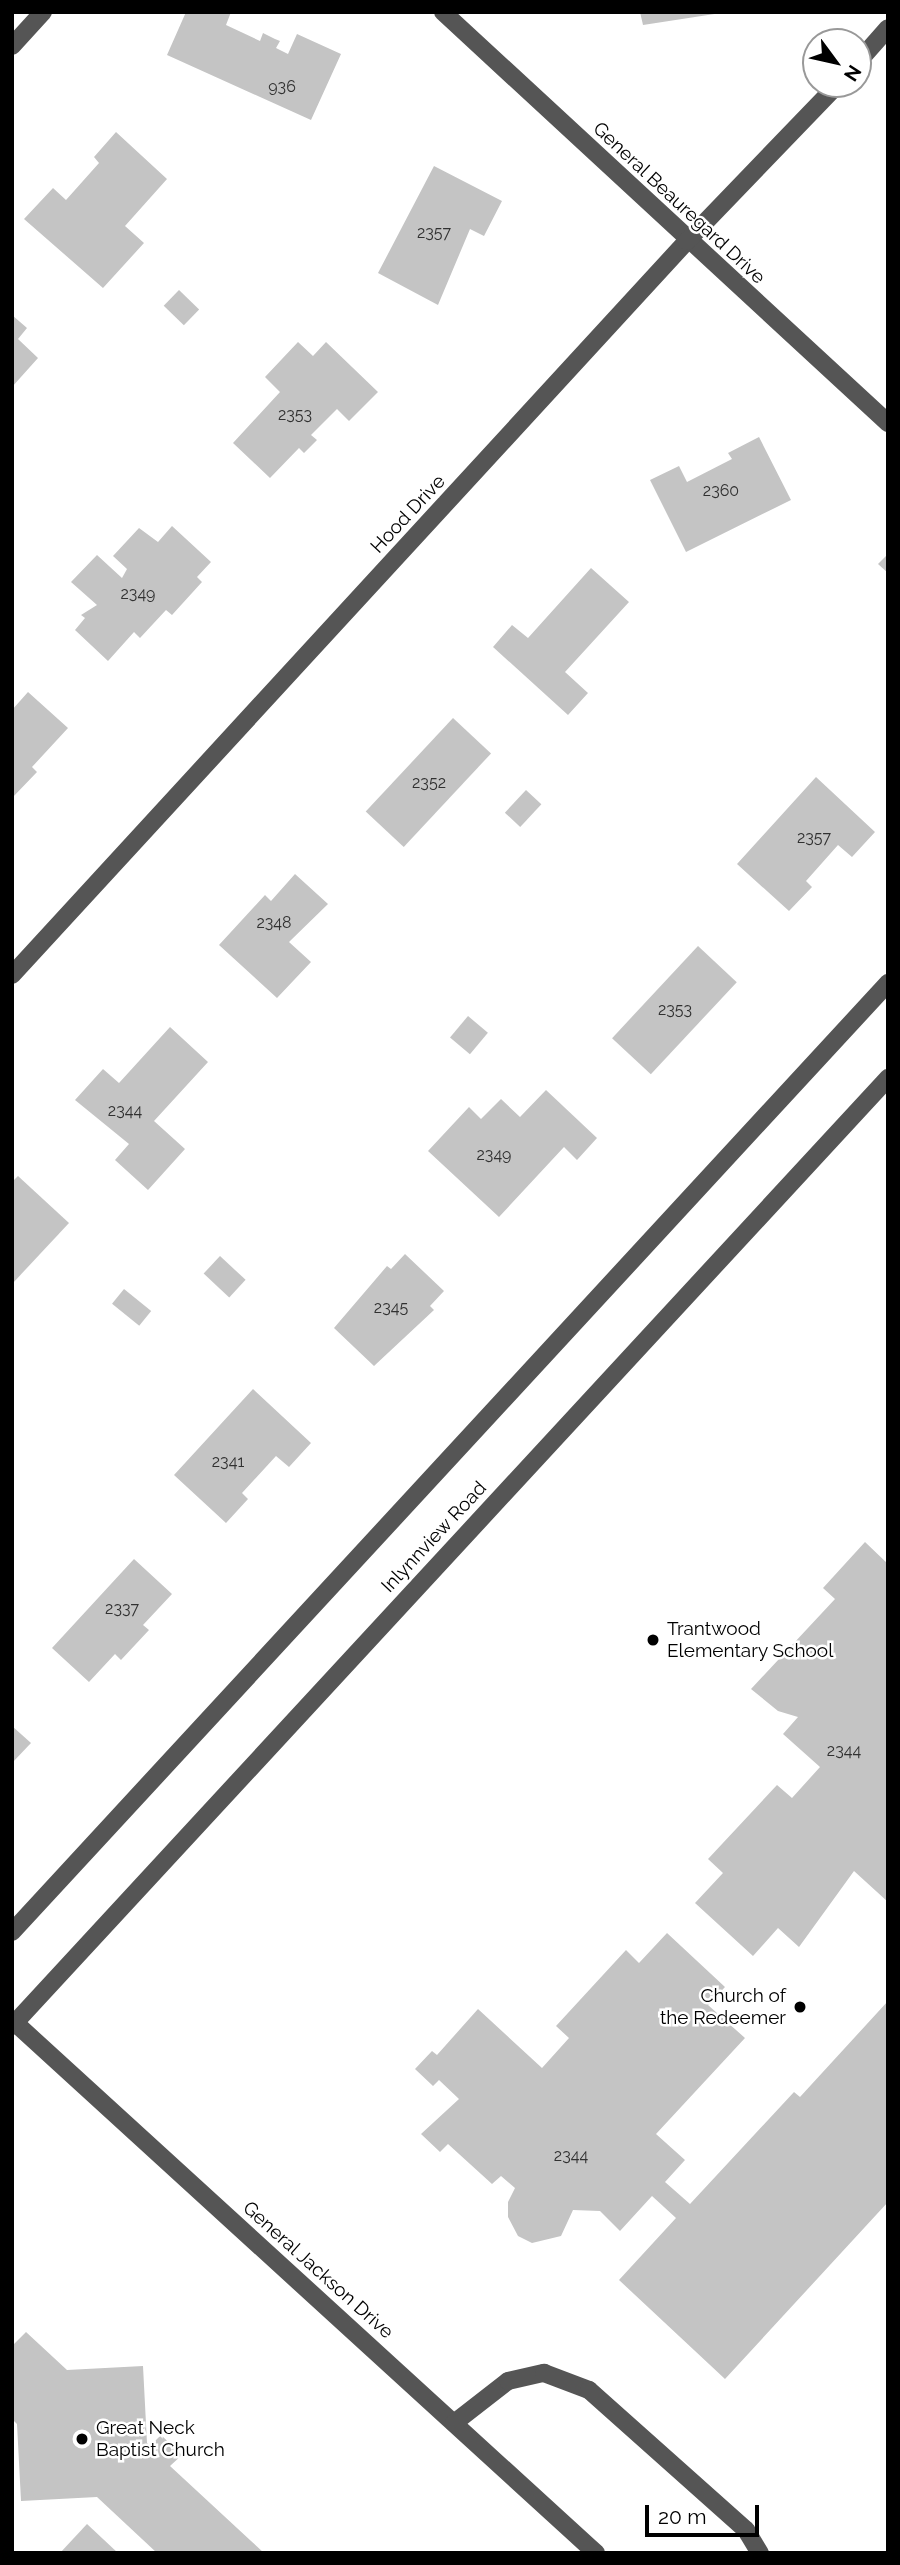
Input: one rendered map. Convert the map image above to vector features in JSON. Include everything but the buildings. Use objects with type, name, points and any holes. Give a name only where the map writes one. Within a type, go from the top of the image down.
[{"type":"street","points":[[12,46],[43,12]]},
{"type":"street","name":"General Beauregard Drive","points":[[443,12],[687,241],[888,424]]},
{"type":"street","points":[[872,46],[888,28]]},
{"type":"street","name":"Hood Drive","points":[[12,975],[687,241],[825,98]]},
{"type":"street","points":[[12,1932],[888,983]]},
{"type":"street","name":"Inlynnview Road","points":[[13,2023],[888,1078]]},
{"type":"street","name":"General Jackson Drive","points":[[13,2023],[596,2553]]},
{"type":"street","points":[[454,2423],[508,2381],[544,2373],[589,2390],[746,2530],[760,2553]]},
{"type":"place","name":"Trantwood Elementary School","points":[[653,1640]]},
{"type":"place","name":"Church of the Redeemer","points":[[800,2007]]},
{"type":"place","name":"Great Neck Baptist Church","points":[[82,2439]]}]
